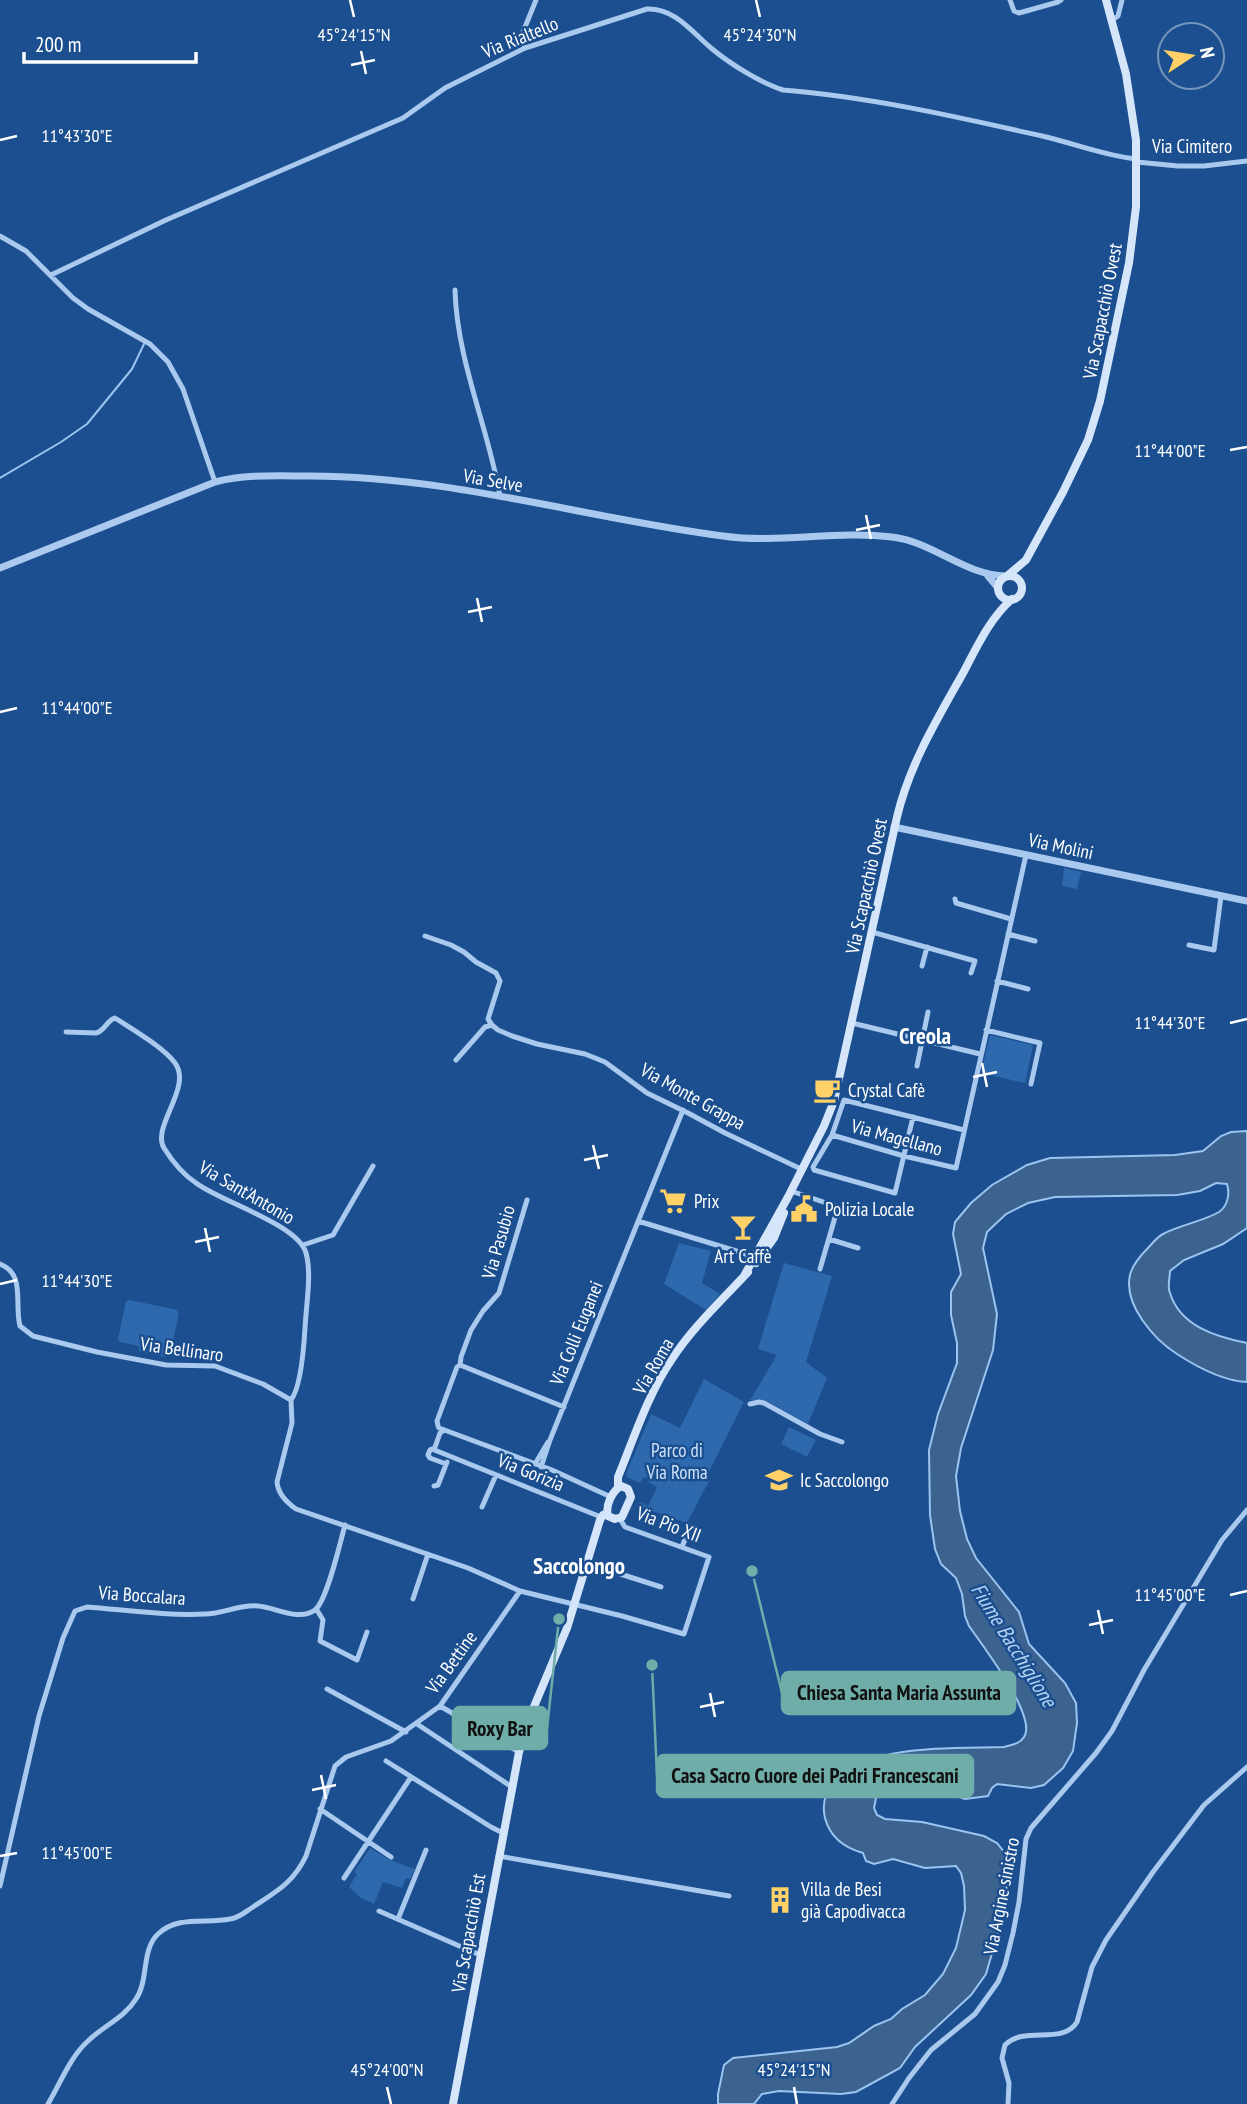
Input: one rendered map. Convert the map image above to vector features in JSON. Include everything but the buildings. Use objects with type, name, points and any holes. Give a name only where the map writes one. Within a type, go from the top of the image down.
[{"type":"main road","name":"Via Scapacchiò Ovest","points":[[796,1180],[801,1169],[816,1151],[836,1093],[894,827],[912,768],[998,612],[1019,595],[1026,560],[1077,465],[1096,415],[1129,263],[1136,207],[1137,160],[1133,117],[1121,53],[1106,0]]},
{"type":"main road","name":"Via Scapacchiò Ovest","points":[[998,612],[1000,581],[1026,560]]},
{"type":"main road","points":[[1007,576],[1014,577],[1021,585]]},
{"type":"main road","points":[[998,591],[1004,598],[1012,599]]},
{"type":"main road","name":"Via Roma","points":[[744,1276],[796,1180]]},
{"type":"main road","name":"Via Roma","points":[[618,1487],[617,1481],[624,1462],[670,1363],[691,1334],[744,1276],[774,1238],[789,1194]]},
{"type":"main road","points":[[519,1752],[533,1709],[562,1640],[610,1497],[618,1487],[626,1488],[631,1494],[620,1519],[604,1516]]},
{"type":"main road","name":"Via Scapacchiò Est","points":[[453,2104],[519,1752]]},
{"type":"street","points":[[525,48],[521,37],[536,0]]},
{"type":"street","points":[[1010,0],[1014,10],[1019,13],[1060,0]]},
{"type":"street","points":[[1112,20],[1118,16],[1122,0]]},
{"type":"street","name":"Via Rialtello","points":[[51,275],[166,220],[403,118],[445,88],[525,48],[647,9],[658,9],[671,14],[728,61],[783,90],[847,96],[1014,130],[1137,160]]},
{"type":"street","name":"Via Cimitero","points":[[1137,160],[1191,166],[1247,161]]},
{"type":"street","points":[[0,236],[19,246],[73,298],[150,344],[168,362],[183,389],[215,481]]},
{"type":"street","points":[[455,290],[462,345],[500,496]]},
{"type":"street","name":"Via Selve","points":[[0,568],[215,481],[260,476],[393,479],[723,536],[761,540],[850,534],[894,537],[988,575],[1007,576]]},
{"type":"street","name":"Via Selve","points":[[988,575],[998,591]]},
{"type":"street","name":"Via Molini","points":[[894,827],[1247,901]]},
{"type":"street","points":[[913,1117],[895,1193],[814,1170],[816,1151],[832,1135],[844,1100],[913,1117],[964,1130],[1026,855]]},
{"type":"street","points":[[1189,945],[1214,950],[1221,896]]},
{"type":"street","points":[[955,899],[956,903],[1012,919]]},
{"type":"street","points":[[872,932],[975,961],[971,973]]},
{"type":"street","points":[[1008,934],[1035,941]]},
{"type":"street","points":[[425,936],[457,948],[496,973],[500,981],[488,1019],[492,1025],[485,1027],[456,1060]]},
{"type":"street","points":[[922,966],[927,947]]},
{"type":"street","points":[[997,981],[1028,989]]},
{"type":"street","points":[[917,1066],[928,1012]]},
{"type":"street","name":"Via Sant'Antonio","points":[[66,1031],[96,1034],[115,1018],[173,1060],[180,1074],[180,1082],[164,1125],[161,1139],[163,1146],[196,1184],[270,1222],[303,1245],[308,1270],[304,1331],[296,1391],[291,1400]]},
{"type":"street","points":[[852,1023],[981,1054]]},
{"type":"street","name":"Via Monte Grappa","points":[[492,1025],[512,1036],[585,1054],[605,1062],[641,1089],[801,1169]]},
{"type":"street","points":[[986,1030],[1040,1043],[1031,1084]]},
{"type":"street","name":"Via Colli Euganei","points":[[538,1466],[545,1458],[683,1110]]},
{"type":"street","points":[[829,1114],[839,1118]]},
{"type":"street","name":"Via Magellano","points":[[832,1135],[956,1168],[964,1130]]},
{"type":"street","points":[[303,1245],[333,1235],[373,1166]]},
{"type":"street","points":[[789,1194],[838,1207],[820,1269]]},
{"type":"street","name":"Via Pasubio","points":[[444,1430],[438,1428],[438,1421],[457,1367],[471,1330],[499,1293],[527,1200]]},
{"type":"street","points":[[638,1221],[746,1254],[754,1259]]},
{"type":"street","points":[[829,1239],[858,1248]]},
{"type":"street","name":"Via Bellinaro","points":[[0,1264],[13,1272],[18,1285],[20,1326],[33,1336],[166,1365],[215,1366],[263,1384],[291,1400]]},
{"type":"street","points":[[460,1365],[564,1407]]},
{"type":"street","points":[[291,1400],[292,1423],[277,1475],[278,1488],[284,1500],[296,1509],[468,1568],[520,1591],[574,1604]]},
{"type":"street","points":[[750,1404],[764,1403],[820,1434],[842,1442]]},
{"type":"street","points":[[446,1464],[428,1457],[444,1430],[552,1471],[610,1497]]},
{"type":"street","points":[[538,1466],[550,1440]]},
{"type":"street","name":"Via Gorizia","points":[[434,1450],[604,1516]]},
{"type":"street","points":[[434,1486],[438,1485],[449,1456]]},
{"type":"street","points":[[545,1458],[552,1471]]},
{"type":"street","points":[[482,1507],[496,1475]]},
{"type":"street","name":"Via Argine sinistro","points":[[892,2104],[931,2050],[975,2014],[998,1982],[1013,1933],[1026,1839],[1031,1828],[1096,1754],[1112,1731],[1144,1670],[1222,1540],[1247,1510]]},
{"type":"street","name":"Via Pio XII","points":[[574,1604],[684,1634],[709,1556],[625,1527],[620,1519]]},
{"type":"street","points":[[345,1525],[325,1594],[317,1609],[323,1620],[320,1641],[356,1660],[367,1632]]},
{"type":"street","points":[[682,1546],[689,1528]]},
{"type":"street","points":[[413,1599],[428,1554]]},
{"type":"street","points":[[586,1563],[661,1587]]},
{"type":"street","name":"Via Bettine","points":[[48,2104],[82,2047],[128,2010],[136,1999],[142,1987],[149,1952],[159,1933],[188,1921],[233,1919],[288,1883],[306,1856],[333,1770],[338,1762],[391,1741],[440,1706],[520,1591]]},
{"type":"street","name":"Via Boccalara","points":[[0,1886],[39,1716],[63,1638],[75,1611],[88,1607],[205,1614],[258,1606],[300,1615],[317,1609]]},
{"type":"street","points":[[327,1689],[406,1732]]},
{"type":"street","points":[[440,1706],[519,1752]]},
{"type":"street","points":[[417,1724],[512,1787]]},
{"type":"street","points":[[386,1761],[503,1832]]},
{"type":"street","points":[[1008,2104],[1009,2083],[1002,2058],[1005,2045],[1018,2036],[1063,2033],[1073,2027],[1077,2022],[1092,1967],[1106,1940],[1204,1805],[1247,1767]]},
{"type":"street","points":[[344,1878],[411,1777]]},
{"type":"street","points":[[320,1810],[391,1857]]},
{"type":"street","points":[[398,1919],[426,1850]]},
{"type":"street","points":[[498,1856],[729,1896]]},
{"type":"street","points":[[379,1911],[480,1955]]},
{"type":"green space","points":[[1064,868],[1081,872],[1077,889],[1062,886]]},
{"type":"green space","points":[[990,1035],[1033,1045],[1025,1083],[981,1073]]},
{"type":"green space","points":[[679,1243],[711,1251],[702,1283],[720,1294],[706,1310],[664,1284]]},
{"type":"green space","points":[[784,1263],[832,1276],[806,1362],[827,1378],[808,1424],[767,1401],[750,1400],[777,1355],[758,1349]]},
{"type":"green space","points":[[126,1301],[178,1310],[170,1355],[164,1357],[139,1351],[139,1346],[120,1342],[118,1339]]},
{"type":"green space","name":"Parco di Via Roma","points":[[704,1379],[744,1402],[687,1523],[638,1506],[640,1502],[648,1506],[657,1487],[649,1483],[647,1477],[640,1483],[626,1474],[651,1414],[680,1428]]},
{"type":"green space","points":[[789,1427],[816,1440],[807,1457],[781,1444]]},
{"type":"green space","points":[[370,1848],[390,1860],[415,1869],[410,1879],[406,1878],[402,1888],[383,1882],[374,1904],[361,1898],[349,1887],[357,1874],[354,1872]]},
{"type":"water","name":"Fiume Bacchiglione","points":[[1247,1131],[1247,1228],[1223,1244],[1184,1260],[1170,1271],[1169,1291],[1182,1314],[1191,1322],[1212,1333],[1247,1343],[1247,1382],[1210,1372],[1168,1348],[1151,1331],[1136,1309],[1129,1286],[1135,1264],[1159,1237],[1222,1209],[1227,1199],[1227,1184],[1216,1183],[1200,1191],[1177,1195],[1055,1197],[1028,1203],[1006,1214],[987,1232],[983,1248],[997,1314],[993,1350],[961,1448],[956,1476],[960,1511],[967,1539],[976,1558],[1019,1612],[1029,1644],[1065,1683],[1076,1703],[1077,1723],[1073,1751],[1063,1768],[1044,1785],[1031,1788],[997,1784],[988,1796],[965,1799],[953,1795],[938,1797],[929,1791],[897,1789],[883,1792],[876,1798],[874,1808],[877,1815],[885,1819],[922,1822],[984,1836],[997,1843],[1004,1852],[1008,1877],[1004,1912],[986,1974],[971,1995],[915,2047],[900,2068],[856,2092],[841,2094],[779,2091],[762,2094],[754,2104],[718,2104],[724,2065],[733,2058],[837,2047],[849,2043],[874,2026],[891,2019],[925,1995],[943,1974],[956,1948],[965,1910],[964,1886],[956,1866],[925,1868],[893,1859],[874,1864],[866,1861],[863,1853],[839,1841],[827,1825],[824,1805],[827,1793],[834,1783],[854,1767],[879,1757],[933,1749],[1004,1747],[1018,1743],[1024,1737],[1026,1727],[1016,1698],[969,1626],[956,1578],[941,1564],[935,1549],[930,1515],[929,1450],[938,1414],[957,1363],[957,1343],[951,1315],[951,1292],[961,1274],[953,1234],[955,1222],[971,1203],[992,1185],[1027,1165],[1050,1158],[1175,1155],[1203,1151],[1221,1136]]},
{"type":"waterway","points":[[0,478],[87,424],[132,369],[144,344]]},
{"type":"place","name":"Crystal Cafè","points":[[827,1090]]},
{"type":"place","name":"Prix","points":[[673,1201]]},
{"type":"place","name":"Polizia Locale","points":[[804,1209]]},
{"type":"place","name":"Art Caffè","points":[[743,1227]]},
{"type":"place","name":"Ic Saccolongo","points":[[779,1480]]},
{"type":"place","name":"Chiesa Santa Maria Assunta","points":[[752,1571]]},
{"type":"place","name":"Roxy Bar","points":[[559,1619]]},
{"type":"place","name":"Casa Sacro Cuore dei Padri Francescani","points":[[652,1665]]},
{"type":"place","name":"Villa de Besi già Capodivacca","points":[[780,1900]]},
{"type":"district","name":"Creola","points":[[925,1035]]},
{"type":"district","name":"Saccolongo","points":[[579,1565]]}]
